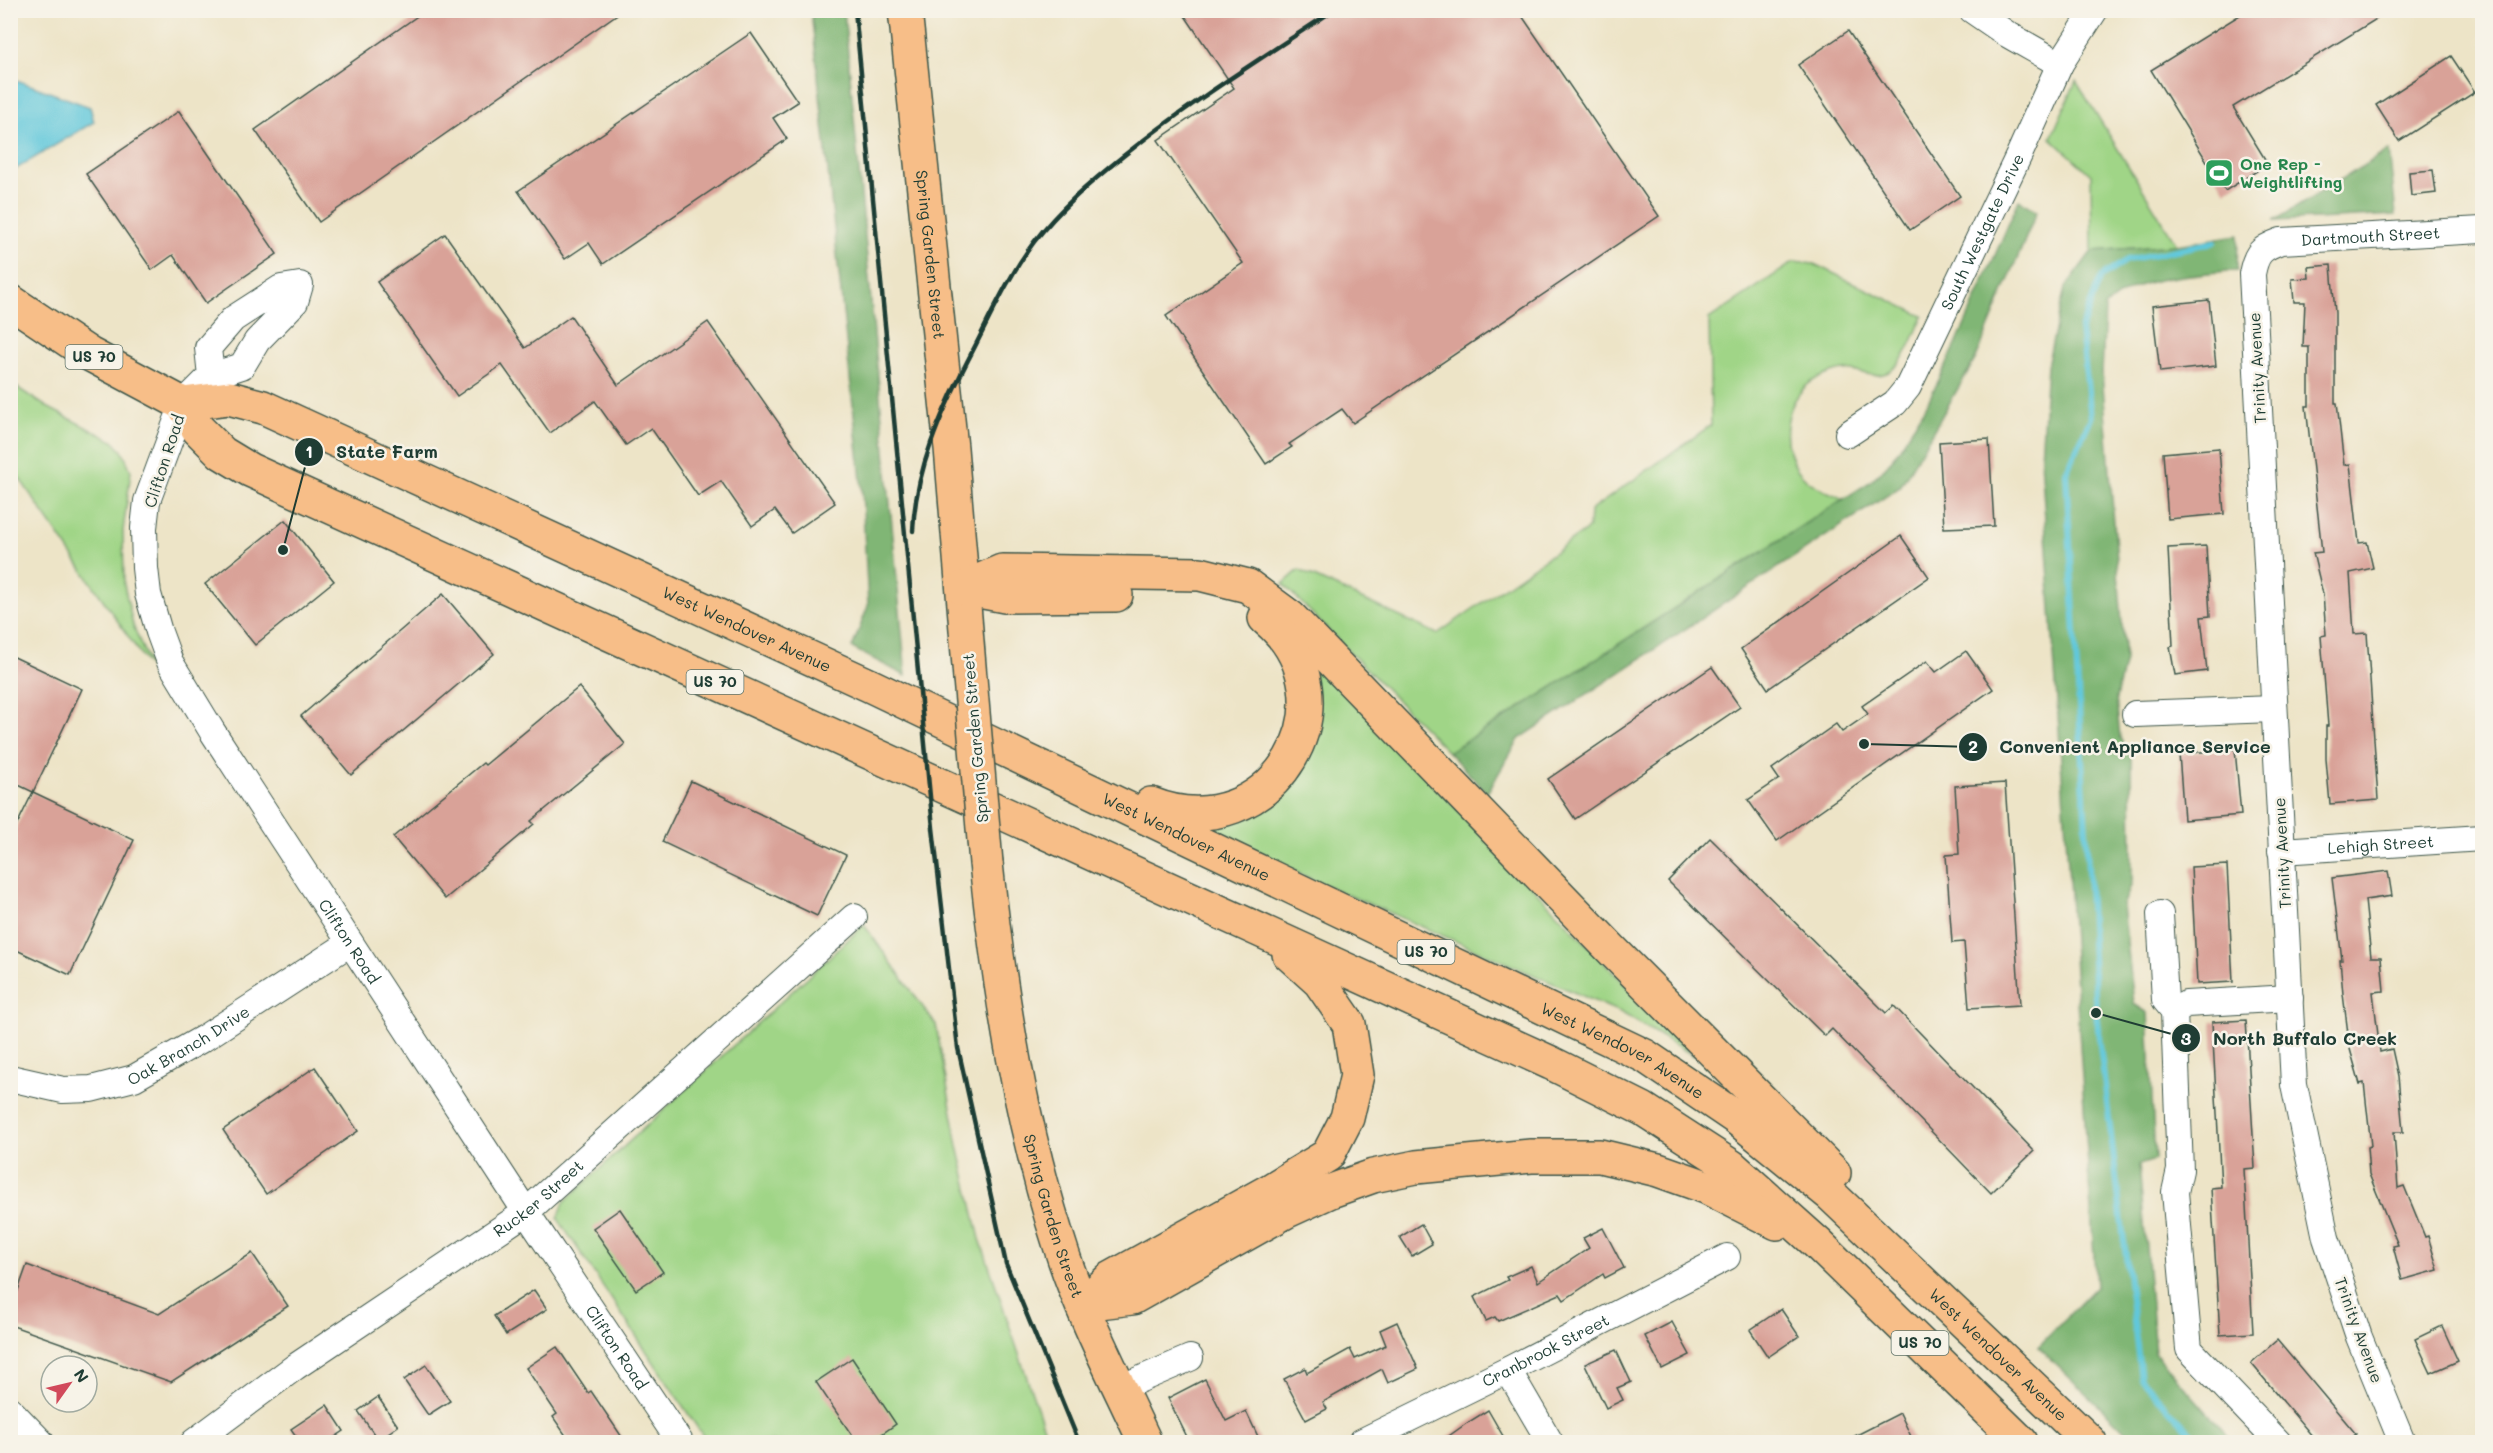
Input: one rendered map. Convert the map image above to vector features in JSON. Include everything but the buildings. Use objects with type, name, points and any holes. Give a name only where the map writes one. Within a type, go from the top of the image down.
[{"type":"main road","name":"Spring Garden Street","points":[[905,10],[950,436],[986,863],[1006,1025],[1028,1134],[1064,1257],[1145,1443]]},
{"type":"main road","name":"US 70","points":[[10,302],[89,354],[183,404],[198,429],[222,453],[250,470],[1551,1063],[1643,1109],[1731,1166],[1818,1244],[2021,1443]]},
{"type":"main road","name":"West Wendover Avenue","points":[[183,404],[229,398],[263,407],[869,684],[1645,1056],[1735,1117],[1831,1195],[2090,1443]]},
{"type":"main road","points":[[963,588],[1002,571],[1200,574],[1248,586],[1265,598],[1290,617],[1621,959],[1884,1224],[1935,1293]]},
{"type":"main road","points":[[869,684],[1156,806],[1192,814],[1223,812],[1258,795],[1281,772],[1298,741],[1307,701],[1299,665],[1279,631],[1266,619],[1242,604],[1218,597],[1196,595],[1005,596],[963,588]]},
{"type":"main road","points":[[1083,1304],[1110,1279],[1269,1191],[1328,1155],[1347,1118],[1357,1075],[1349,1024],[1320,982],[1267,934]]},
{"type":"main road","points":[[1083,1304],[1132,1298],[1285,1212],[1331,1191],[1373,1176],[1416,1167],[1531,1156],[1600,1156],[1658,1170],[1706,1187],[1818,1244]]},
{"type":"street","points":[[1972,10],[2007,34],[2060,64]]},
{"type":"street","name":"South Westgate Drive","points":[[1848,434],[1895,403],[1908,387],[2060,64],[2095,10]]},
{"type":"street","name":"Dartmouth Street","points":[[2262,250],[2281,240],[2482,230]]},
{"type":"street","name":"Trinity Avenue","points":[[2262,250],[2255,259],[2252,274],[2295,1085],[2326,1238],[2392,1438]]},
{"type":"street","points":[[183,404],[211,376]]},
{"type":"street","name":"Clifton Road","points":[[183,404],[147,501],[144,528],[148,594],[170,662],[350,943],[680,1443]]},
{"type":"street","points":[[2134,714],[2274,709]]},
{"type":"street","name":"Lehigh Street","points":[[2281,851],[2482,838]]},
{"type":"street","points":[[2160,915],[2165,1000],[2174,1011],[2180,1170],[2175,1192],[2189,1349],[2278,1443]]},
{"type":"street","name":"Rucker Street","points":[[194,1443],[295,1367],[526,1212],[854,917]]},
{"type":"street","name":"Oak Branch Drive","points":[[10,1078],[63,1090],[91,1089],[134,1078],[204,1038],[350,943]]},
{"type":"street","points":[[2174,1011],[2186,1004],[2290,998]]},
{"type":"street","name":"Cranbrook Street","points":[[1361,1443],[1727,1257]]},
{"type":"street","points":[[1120,1388],[1190,1358]]},
{"type":"street","points":[[1508,1370],[1550,1443]]},
{"type":"street","points":[[10,1410],[41,1443]]},
{"type":"green space","points":[[811,11],[844,11],[906,676],[852,648],[868,606],[862,490]]},
{"type":"green space","points":[[2076,81],[2177,245],[2092,251],[2091,175],[2051,138]]},
{"type":"green space","points":[[2389,150],[2396,215],[2274,221]]},
{"type":"green space","points":[[2019,200],[2037,211],[1976,358],[1900,487],[1519,739],[1487,793],[1448,752],[1870,482],[1892,460],[1924,410],[1956,345]]},
{"type":"green space","points":[[2238,235],[2237,270],[2185,275],[2149,283],[2118,296],[2105,307],[2102,373],[2125,660],[2116,698],[2120,738],[2131,758],[2132,882],[2123,906],[2134,1004],[2148,1013],[2155,1160],[2139,1165],[2155,1353],[2233,1442],[2136,1442],[2038,1347],[2096,1287],[2041,459],[2047,365],[2065,288],[2092,251],[2177,245]]},
{"type":"green space","points":[[1794,262],[1814,264],[1923,316],[1906,353],[1890,371],[1873,375],[1842,370],[1823,376],[1809,383],[1791,408],[1787,423],[1787,439],[1790,454],[1797,468],[1811,483],[1843,499],[1506,717],[1448,752],[1283,584],[1299,570],[1437,634],[1589,528],[1590,511],[1711,425],[1709,319]]},
{"type":"green space","points":[[10,383],[47,407],[113,441],[123,452],[131,471],[123,531],[124,585],[133,625],[152,671],[11,466]]},
{"type":"green space","points":[[1296,641],[1694,1056],[1622,1013],[1244,850],[1185,822],[1284,789]]},
{"type":"green space","points":[[864,925],[936,1025],[958,1146],[980,1239],[1046,1434],[1033,1442],[707,1442],[558,1219],[564,1202]]},
{"type":"water","points":[[11,78],[90,107],[94,122],[11,172]]},
{"type":"waterway","points":[[2199,1442],[2141,1379],[2096,1013],[2066,472],[2091,418],[2081,329],[2101,277],[2127,260],[2215,242]]},
{"type":"railway","points":[[855,10],[933,828],[958,1048],[1006,1264],[1079,1442]]},
{"type":"railway","points":[[913,531],[924,465],[939,422],[1007,285],[1034,242],[1087,186],[1147,137],[1226,81],[1334,10]]},
{"type":"place","name":"One Rep - Weightlifting","points":[[2219,173]]},
{"type":"place","name":"State Farm","points":[[283,550]]},
{"type":"place","name":"Convenient Appliance Service","points":[[1864,744]]},
{"type":"place","name":"North Buffalo Creek","points":[[2096,1013]]}]
